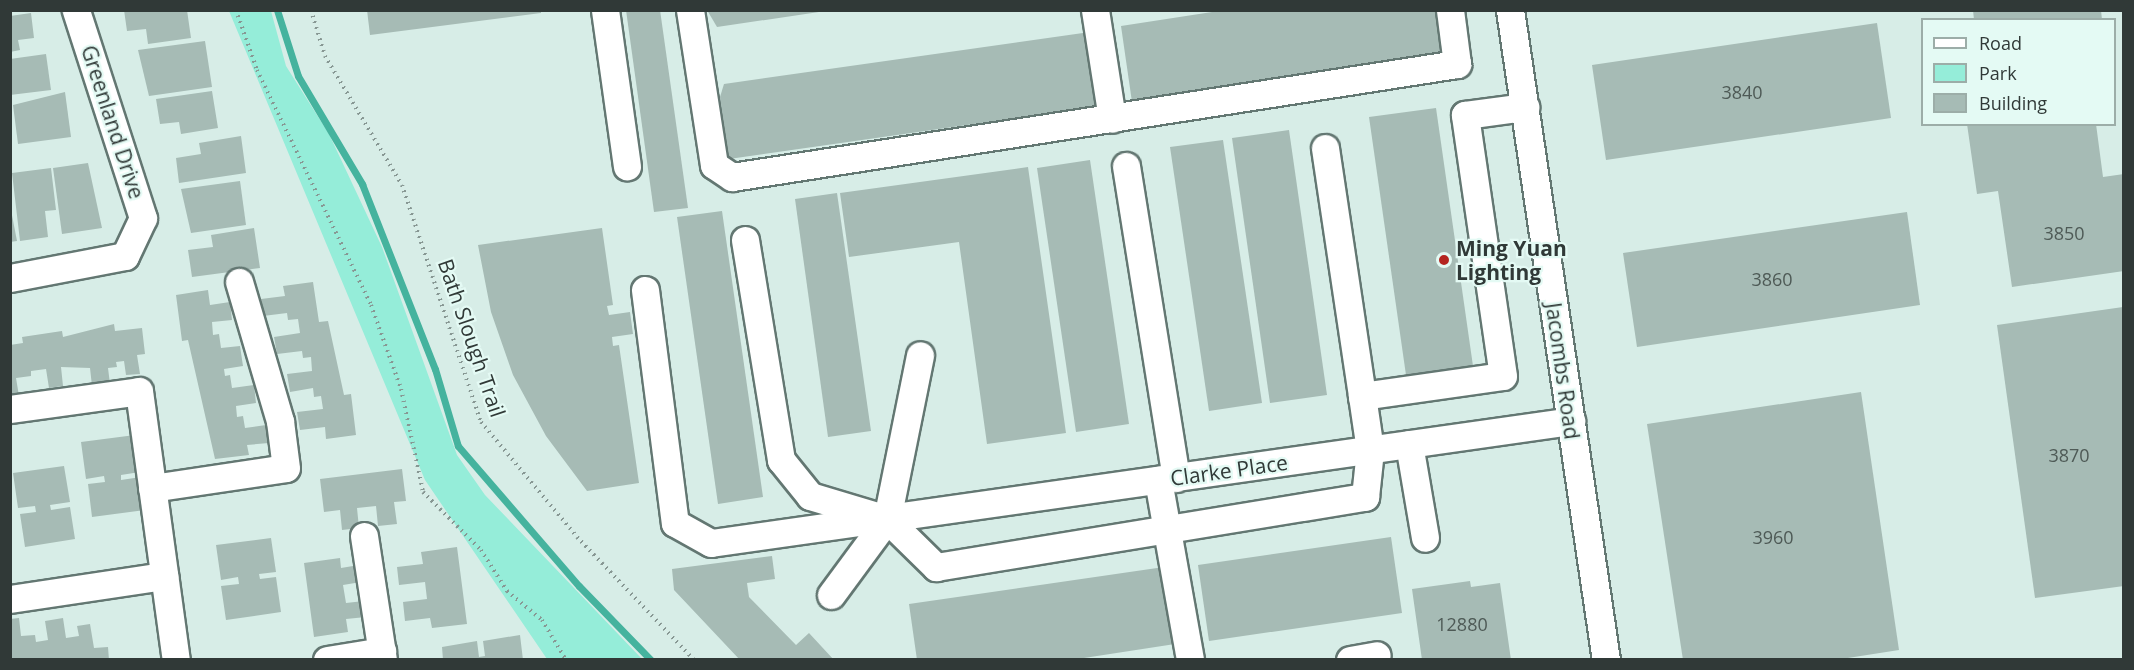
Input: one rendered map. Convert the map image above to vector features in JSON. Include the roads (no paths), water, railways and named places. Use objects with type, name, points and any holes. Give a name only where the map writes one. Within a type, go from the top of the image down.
[{"type":"street","name":"Greenland Drive","points":[[10,278],[125,256],[143,218],[76,10]]},
{"type":"street","points":[[605,10],[627,166]]},
{"type":"street","points":[[690,10],[714,165],[732,177],[1457,64],[1450,10]]},
{"type":"street","points":[[1095,10],[1112,118]]},
{"type":"street","name":"Jacombs Road","points":[[1510,10],[1606,660]]},
{"type":"street","points":[[1362,396],[1503,376],[1465,115],[1525,107]]},
{"type":"street","points":[[745,240],[781,460],[810,496],[888,519],[936,567],[1365,497],[1370,450],[1325,148]]},
{"type":"street","points":[[1126,166],[1167,479],[1167,530],[1190,660]]},
{"type":"street","points":[[152,488],[286,468],[280,421],[239,282]]},
{"type":"street","name":"Clarke Place","points":[[645,290],[675,523],[711,543],[1570,421]]},
{"type":"street","points":[[831,595],[888,519],[920,355]]},
{"type":"street","points":[[10,409],[139,391],[176,660]]},
{"type":"street","points":[[1410,444],[1425,538]]},
{"type":"street","points":[[327,660],[382,655],[363,536]]},
{"type":"street","points":[[10,599],[164,576]]},
{"type":"street","points":[[1350,660],[1377,655]]},
{"type":"waterway","points":[[277,10],[298,76],[362,184],[435,369],[458,446],[579,586],[651,660]]},
{"type":"place","name":"Ming Yuan Lighting","points":[[1444,260]]}]
